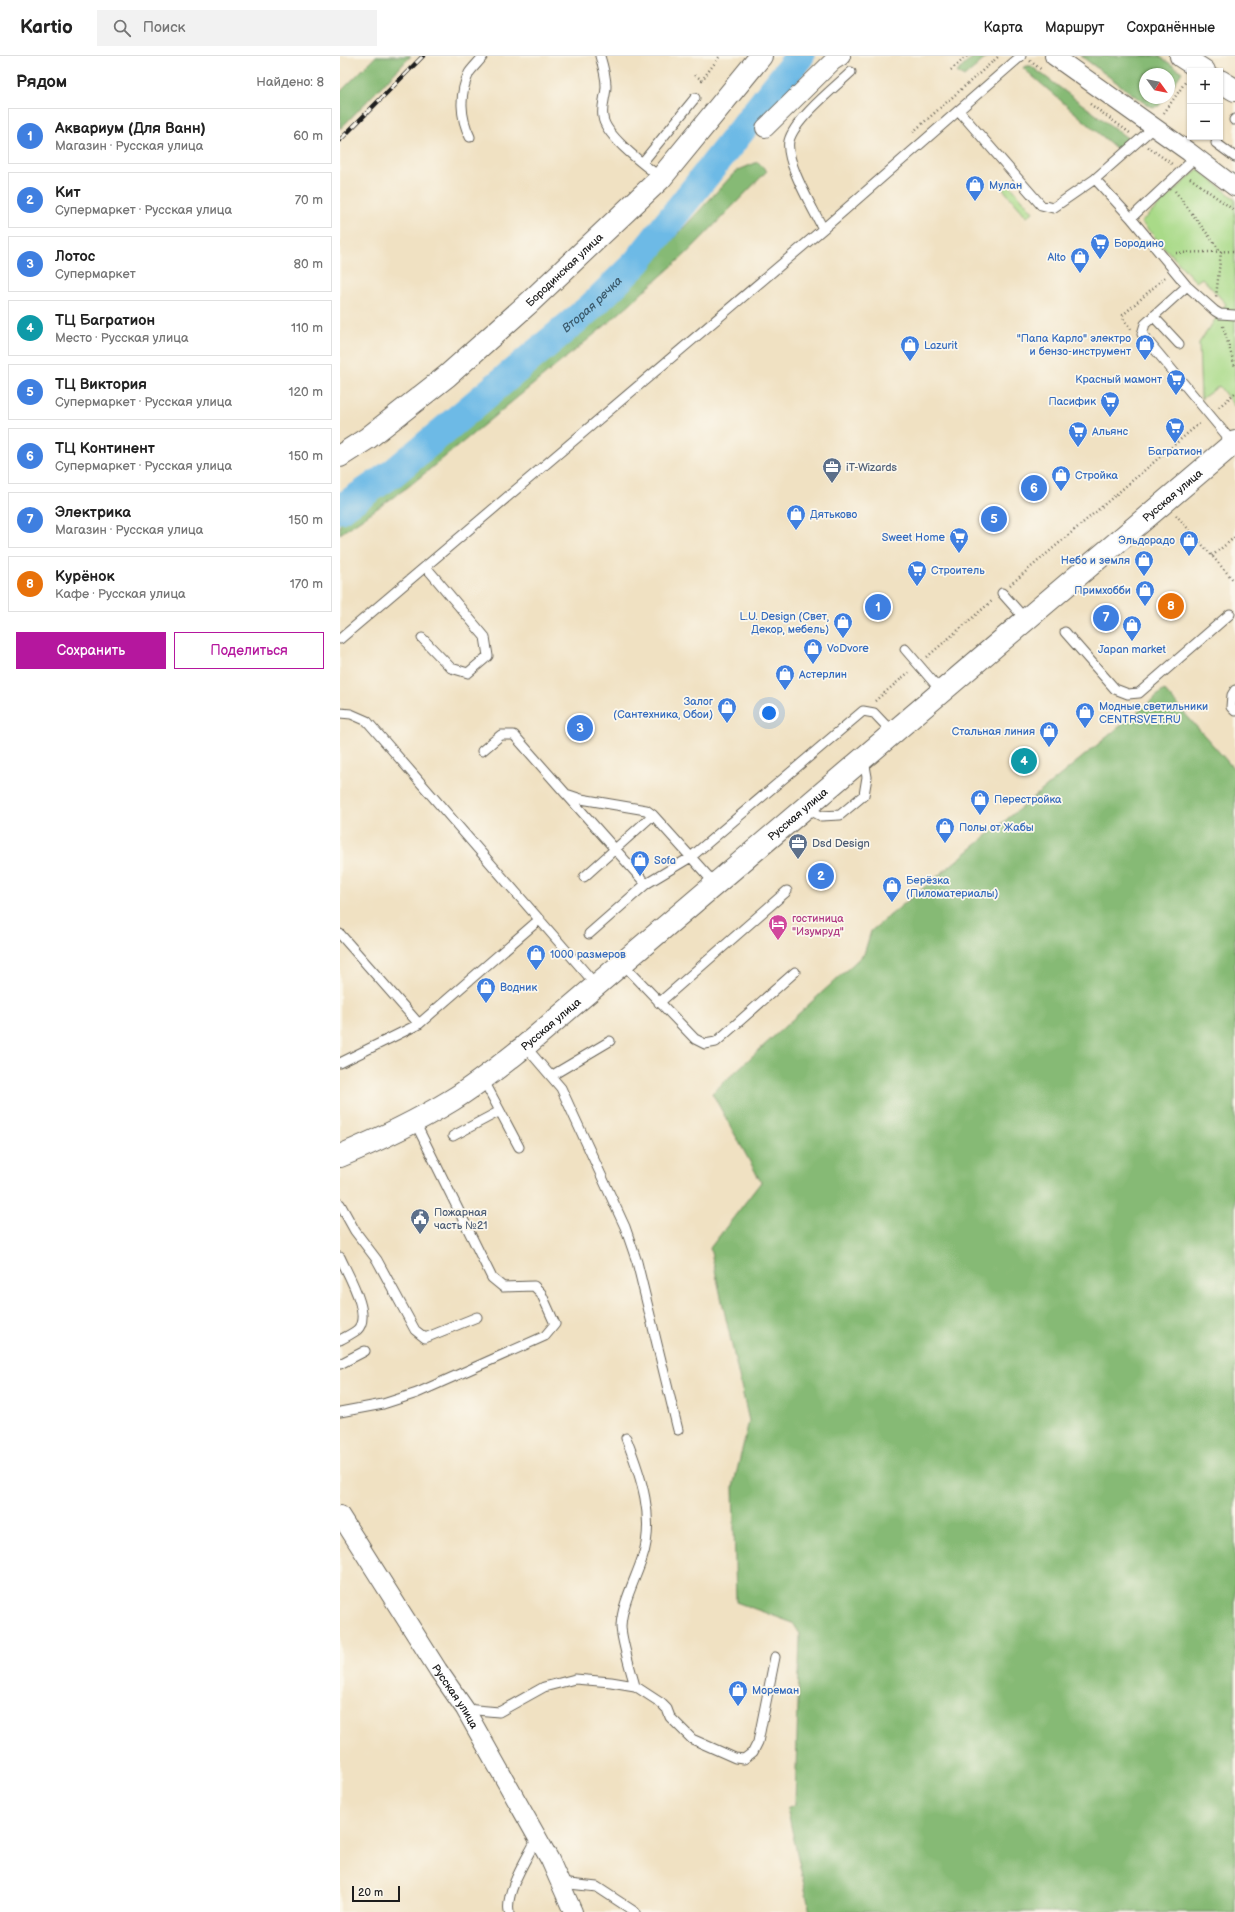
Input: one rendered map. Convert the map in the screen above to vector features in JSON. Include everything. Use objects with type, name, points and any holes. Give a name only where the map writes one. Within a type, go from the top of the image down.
[{"type":"main road","points":[[1181,56],[1199,68]]},
{"type":"main road","name":"Бородинская улица","points":[[340,456],[368,438],[447,376],[530,302],[661,178],[754,59]]},
{"type":"main road","points":[[1223,83],[1235,90]]},
{"type":"main road","name":"Русская улица","points":[[340,1156],[415,1122],[452,1100],[483,1079],[525,1046],[1234,442]]},
{"type":"street","points":[[765,128],[833,61],[841,56]]},
{"type":"street","points":[[1054,56],[1196,157],[1235,187]]},
{"type":"street","name":"Русская улица","points":[[340,1515],[438,1670],[465,1709],[550,1860],[572,1912]]},
{"type":"lane","points":[[470,137],[464,125],[462,114],[463,95],[469,74],[483,56]]},
{"type":"lane","points":[[600,56],[606,87],[603,116],[605,124],[642,163],[661,178]]},
{"type":"lane","points":[[340,638],[426,567],[823,229],[1021,56]]},
{"type":"lane","points":[[823,229],[791,164],[789,140],[802,119],[851,72]]},
{"type":"lane","points":[[642,163],[695,98]]},
{"type":"lane","points":[[959,111],[1041,205],[1054,208],[1094,179],[1154,127]]},
{"type":"lane","points":[[1216,143],[1235,157]]},
{"type":"lane","points":[[1131,218],[1196,157]]},
{"type":"lane","points":[[1094,179],[1131,218],[1187,286],[1217,313],[1235,315]]},
{"type":"lane","points":[[1187,286],[1144,324],[1142,334],[1209,415],[1234,442]]},
{"type":"lane","points":[[1153,316],[1179,344]]},
{"type":"lane","points":[[422,638],[451,668],[468,673],[488,656],[485,637],[426,567]]},
{"type":"lane","points":[[1002,593],[1026,620]]},
{"type":"lane","points":[[1065,632],[1115,689],[1128,694],[1139,693],[1230,614]]},
{"type":"lane","points":[[905,649],[942,692]]},
{"type":"lane","points":[[1235,690],[1232,695],[1231,706],[1235,711]]},
{"type":"lane","points":[[589,934],[646,884],[691,857],[863,711],[874,713],[893,734]]},
{"type":"lane","points":[[340,713],[351,714],[367,721],[597,986]]},
{"type":"lane","points":[[482,751],[501,735],[514,735],[646,884]]},
{"type":"lane","points":[[566,794],[581,799],[646,810],[653,815],[716,884]]},
{"type":"lane","points":[[584,877],[653,815]]},
{"type":"lane","points":[[660,1003],[787,891]]},
{"type":"lane","points":[[340,1064],[387,1038],[419,1024],[540,919]]},
{"type":"lane","points":[[340,934],[419,1024]]},
{"type":"lane","points":[[623,964],[695,1039],[705,1044],[716,1042],[795,972]]},
{"type":"lane","points":[[551,1076],[610,1041]]},
{"type":"lane","points":[[525,1046],[561,1088],[625,1227],[637,1262],[678,1430]]},
{"type":"lane","points":[[483,1079],[519,1147]]},
{"type":"lane","points":[[452,1136],[500,1111]]},
{"type":"lane","points":[[340,1412],[383,1404],[417,1393],[545,1336],[555,1324],[541,1293],[534,1286],[503,1287],[492,1278],[415,1122]]},
{"type":"lane","points":[[340,1204],[356,1231],[377,1260],[409,1321],[420,1334],[425,1338],[478,1317]]},
{"type":"lane","points":[[340,1257],[360,1302],[364,1315],[358,1330],[340,1340]]},
{"type":"lane","points":[[340,1364],[364,1351]]},
{"type":"lane","points":[[626,1438],[640,1474],[645,1495],[648,1540],[642,1560],[630,1588],[621,1626],[634,1686]]},
{"type":"lane","points":[[465,1709],[499,1712],[544,1687],[575,1679],[611,1682],[634,1686],[661,1703],[667,1709],[670,1717],[692,1739],[735,1758],[744,1759],[753,1752],[758,1742],[775,1656]]},
{"type":"lane","points":[[509,1912],[508,1907],[512,1890],[537,1838]]},
{"type":"lane","points":[[560,1883],[597,1887],[635,1912]]},
{"type":"path","points":[[695,75],[702,80],[720,56]]},
{"type":"path","points":[[952,70],[967,56]]},
{"type":"path","points":[[913,132],[998,56]]},
{"type":"path","points":[[1168,107],[1185,84]]},
{"type":"path","points":[[1169,183],[1221,252],[1217,313],[1235,367]]},
{"type":"path","points":[[1161,254],[1235,251]]},
{"type":"path","points":[[1134,333],[1124,320],[1123,315],[1165,277],[1168,270]]},
{"type":"path","points":[[863,711],[1235,393]]},
{"type":"path","points":[[1173,511],[1235,582]]},
{"type":"path","points":[[1212,556],[1234,538]]},
{"type":"green space","points":[[376,56],[411,56],[340,129],[340,92]]},
{"type":"green space","points":[[974,56],[988,56],[964,77],[957,72]]},
{"type":"green space","points":[[1081,56],[1159,56],[1182,72],[1175,83],[1175,68],[1139,68],[1139,99]]},
{"type":"green space","points":[[1031,66],[1130,140],[1129,142],[1121,149],[1117,149],[1023,68]]},
{"type":"green space","points":[[1146,104],[1160,104],[1159,106],[1153,107]]},
{"type":"green space","points":[[758,162],[767,171],[688,252],[607,324],[408,487],[340,534],[340,521],[396,483],[599,312],[650,264],[736,171]]},
{"type":"green space","points":[[1198,169],[1235,199],[1235,407],[1219,386],[1201,399],[1199,343],[1226,304],[1202,278],[1196,282],[1141,222]]},
{"type":"green space","points":[[1008,183],[1033,212],[1027,217],[1002,188]]},
{"type":"green space","points":[[1164,690],[1235,770],[1235,1912],[810,1912],[787,1808],[795,1804],[800,1634],[793,1623],[736,1602],[733,1487],[749,1421],[710,1248],[761,1182],[712,1093],[864,954],[871,931]]},
{"type":"waterway","name":"Вторая речка","points":[[340,509],[393,473],[591,307],[637,262],[800,56]]},
{"type":"railway","points":[[340,140],[423,56]]},
{"type":"place","name":"Мулан","points":[[975,202]]},
{"type":"place","name":"Бородино","points":[[1100,260]]},
{"type":"place","name":"Alto","points":[[1080,274]]},
{"type":"place","name":"\"Папа Карло\" электро и бензо-инструмент","points":[[1145,361]]},
{"type":"place","name":"Lazurit","points":[[910,362]]},
{"type":"place","name":"Красный мамонт","points":[[1176,396]]},
{"type":"place","name":"Пасифик","points":[[1110,418]]},
{"type":"place","name":"Багратион","points":[[1175,444]]},
{"type":"place","name":"Альянс","points":[[1078,448]]},
{"type":"place","name":"iT-Wizards","points":[[832,484]]},
{"type":"place","name":"ТЦ Континент","points":[[1034,488]]},
{"type":"place","name":"Стройка","points":[[1061,492]]},
{"type":"place","name":"ТЦ Виктория","points":[[994,519]]},
{"type":"place","name":"Дятьково","points":[[796,531]]},
{"type":"place","name":"Sweet Home","points":[[959,554]]},
{"type":"place","name":"Эльдорадо","points":[[1189,557]]},
{"type":"place","name":"Небо и земля","points":[[1144,577]]},
{"type":"place","name":"Строитель","points":[[917,587]]},
{"type":"place","name":"Курёнок","points":[[1171,606]]},
{"type":"place","name":"Аквариум (Для Ванн)","points":[[878,607]]},
{"type":"place","name":"Примхобби","points":[[1145,607]]},
{"type":"place","name":"Электрика","points":[[1106,618]]},
{"type":"place","name":"L.U. Design (Свет, Декор, мебель)","points":[[843,639]]},
{"type":"place","name":"Japan market","points":[[1132,642]]},
{"type":"place","name":"VoDvore","points":[[813,665]]},
{"type":"place","name":"Астерлин","points":[[785,691]]},
{"type":"place","name":"Залог (Сантехника, Обои)","points":[[727,724]]},
{"type":"place","name":"Лотос","points":[[580,728]]},
{"type":"place","name":"Модные светильники CENTRSVET.RU","points":[[1085,729]]},
{"type":"place","name":"Стальная линия","points":[[1049,748]]},
{"type":"place","name":"ТЦ Багратион","points":[[1024,761]]},
{"type":"place","name":"Перестройка","points":[[980,816]]},
{"type":"place","name":"Полы от Жабы","points":[[945,844]]},
{"type":"place","name":"Dsd Design","points":[[798,860]]},
{"type":"place","name":"Кит","points":[[821,876]]},
{"type":"place","name":"Sofa","points":[[640,877]]},
{"type":"place","name":"Берёзка (Пиломатериалы)","points":[[892,903]]},
{"type":"place","name":"гостиница \"Изумруд\"","points":[[778,941]]},
{"type":"place","name":"1000 размеров","points":[[536,971]]},
{"type":"place","name":"Водник","points":[[486,1004]]},
{"type":"place","name":"Пожарная часть №21","points":[[420,1235]]},
{"type":"place","name":"Мореман","points":[[738,1707]]}]
